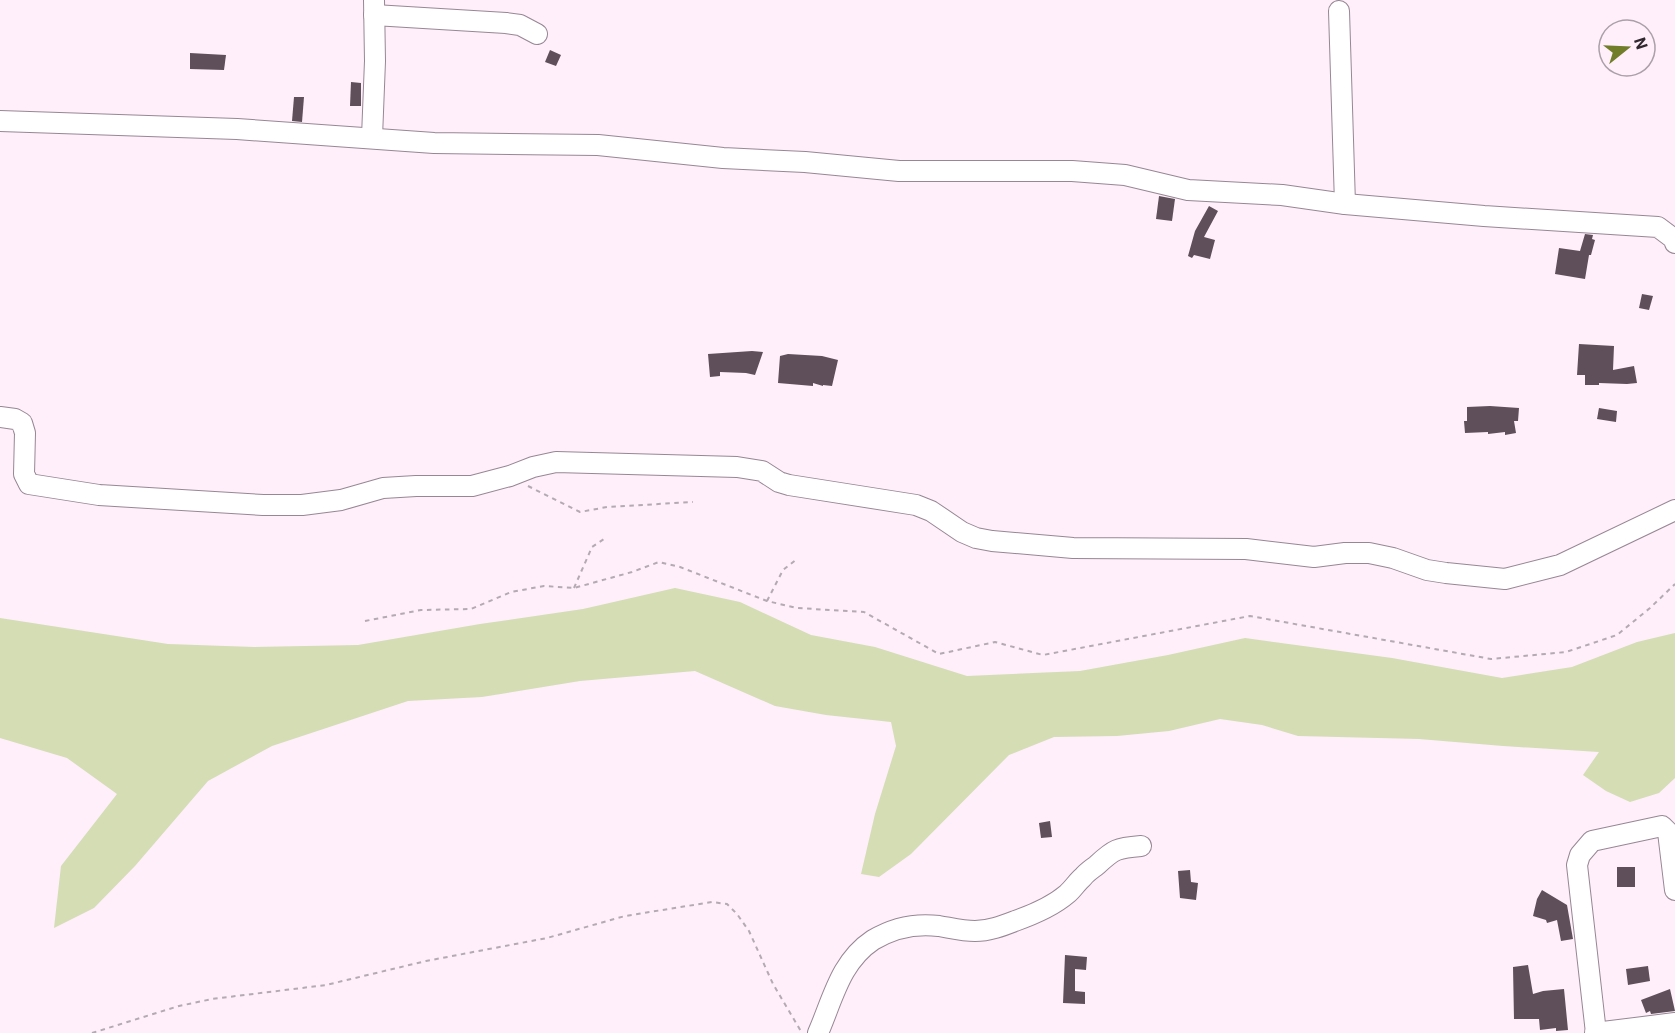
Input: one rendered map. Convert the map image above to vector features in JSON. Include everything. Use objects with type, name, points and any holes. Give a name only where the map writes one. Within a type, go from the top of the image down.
[{"type":"street","points":[[372,138],[375,61],[374,7],[520,25],[537,34]]},
{"type":"street","points":[[1339,11],[1345,204]]},
{"type":"street","points":[[0,122],[237,129],[434,143],[598,145],[723,158],[805,162],[899,171],[1072,171],[1125,175],[1188,190],[1282,195],[1345,204],[1484,216],[1658,227],[1674,239],[1675,243]]},
{"type":"street","points":[[0,417],[15,419],[22,423],[25,433],[24,474],[29,484],[99,495],[251,505],[302,505],[341,500],[383,488],[472,486],[556,462],[737,467],[762,471],[779,482],[789,485],[916,505],[931,511],[962,532],[992,541],[1073,548],[1246,549],[1314,557],[1369,553],[1436,572],[1505,579],[1560,565],[1675,510]]},
{"type":"street","points":[[1675,890],[1668,832],[1662,826],[1592,841],[1580,855],[1577,865],[1595,1033],[1675,1023]]},
{"type":"street","points":[[818,1033],[840,976],[853,958],[872,941],[893,930],[909,926],[935,926],[975,931],[991,929],[1018,920],[1057,902],[1108,854],[1116,850],[1141,846]]},
{"type":"path","points":[[510,476],[541,494],[580,512],[607,507],[693,502]]},
{"type":"path","points":[[574,588],[592,547],[604,539]]},
{"type":"path","points":[[767,601],[783,570],[797,559]]},
{"type":"path","points":[[365,621],[421,610],[471,609],[511,592],[544,586],[574,588],[659,562],[681,567],[767,601],[797,609],[864,612],[939,654],[995,642],[1043,655],[1250,616],[1491,659],[1566,652],[1617,635],[1675,584]]},
{"type":"path","points":[[92,1033],[201,1001],[326,986],[426,961],[547,938],[625,916],[712,902],[727,904],[749,931],[773,984],[802,1033]]},
{"type":"green space","points":[[675,588],[740,602],[811,635],[875,647],[967,676],[1080,671],[1245,638],[1392,658],[1502,678],[1572,667],[1637,642],[1675,633],[1675,778],[1659,793],[1630,802],[1606,791],[1583,775],[1599,752],[1419,739],[1298,736],[1262,725],[1220,719],[1169,731],[1117,736],[1054,737],[1009,755],[911,854],[879,877],[861,874],[875,814],[896,746],[891,722],[826,715],[775,706],[695,671],[580,681],[482,697],[408,701],[272,746],[208,781],[135,866],[94,908],[54,928],[61,866],[117,794],[67,758],[0,738],[0,618],[168,644],[254,647],[358,645],[583,609]]},
{"type":"building","points":[[550,50],[561,55],[556,66],[545,62]]},
{"type":"building","points":[[190,53],[226,55],[224,70],[190,69]]},
{"type":"building","points":[[351,82],[361,83],[361,106],[350,106]]},
{"type":"building","points":[[294,97],[304,97],[302,122],[292,121]]},
{"type":"building","points":[[1159,196],[1175,199],[1172,221],[1156,219]]},
{"type":"building","points":[[1209,206],[1218,211],[1204,237],[1215,240],[1210,259],[1194,255],[1192,258],[1188,256],[1195,231]]},
{"type":"building","points":[[1585,234],[1593,235],[1592,239],[1595,240],[1591,255],[1589,255],[1585,279],[1555,274],[1559,248],[1580,251]]},
{"type":"building","points":[[1642,294],[1653,296],[1649,310],[1639,308]]},
{"type":"building","points":[[1579,344],[1614,346],[1613,370],[1634,366],[1637,383],[1585,385],[1585,375],[1577,375]]},
{"type":"building","points":[[763,352],[755,375],[720,372],[720,376],[710,377],[708,354]]},
{"type":"building","points":[[788,354],[822,356],[838,360],[832,386],[813,383],[813,386],[778,383],[780,356]]},
{"type":"building","points":[[1467,407],[1519,408],[1518,421],[1514,421],[1516,433],[1505,435],[1505,432],[1465,433],[1464,421],[1467,421]]},
{"type":"building","points":[[1599,408],[1617,411],[1616,422],[1597,419]]},
{"type":"building","points":[[1050,821],[1052,837],[1041,838],[1039,823]]},
{"type":"building","points":[[1617,867],[1635,867],[1635,887],[1617,887]]},
{"type":"building","points":[[1190,870],[1191,882],[1198,883],[1196,900],[1180,898],[1178,871]]},
{"type":"building","points":[[1542,890],[1567,905],[1573,939],[1561,941],[1557,920],[1547,923],[1546,920],[1533,916]]},
{"type":"building","points":[[1065,955],[1087,957],[1086,970],[1075,969],[1075,991],[1085,992],[1085,1004],[1063,1003]]},
{"type":"building","points":[[1528,965],[1533,994],[1564,989],[1568,1030],[1556,1031],[1556,1028],[1540,1030],[1539,1019],[1514,1019],[1513,967]]},
{"type":"building","points":[[1648,966],[1650,981],[1628,985],[1626,969]]},
{"type":"building","points":[[1670,989],[1675,1011],[1646,1013],[1641,1000]]}]
